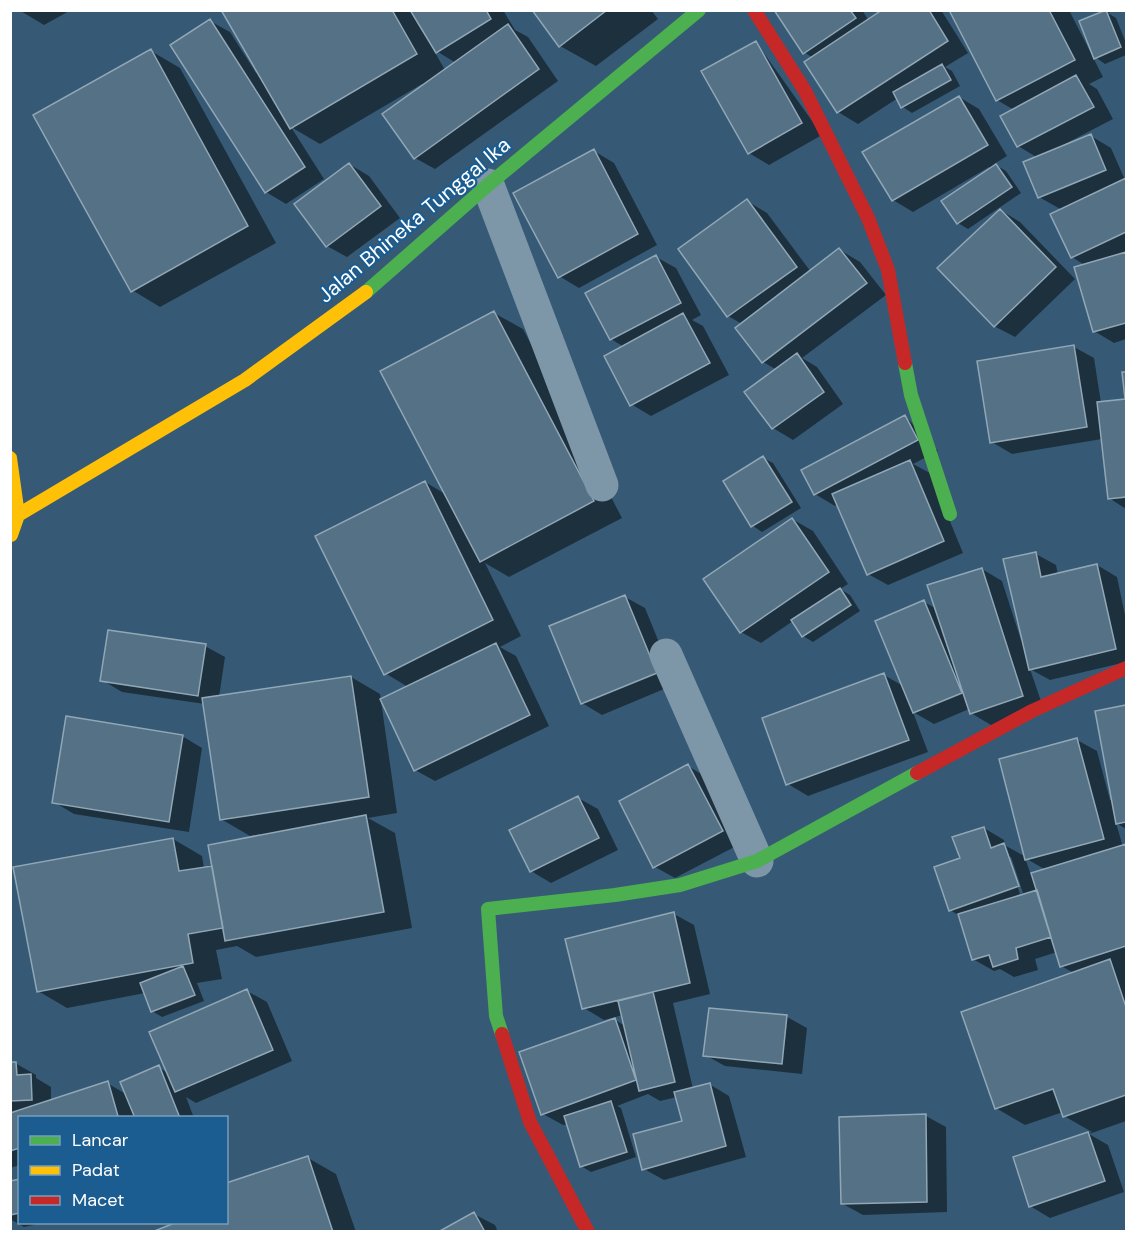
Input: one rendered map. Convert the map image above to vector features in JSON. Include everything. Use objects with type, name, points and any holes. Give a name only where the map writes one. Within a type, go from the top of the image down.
[{"type":"street","name":"Jalan Bhineka Tunggal Ika","points":[[18,516],[245,380],[371,289],[488,185],[699,10]]},
{"type":"street","points":[[754,10],[805,91],[868,218],[888,270],[911,394],[950,514]]},
{"type":"street","points":[[488,185],[602,485]]},
{"type":"street","points":[[10,458],[18,516],[10,537]]},
{"type":"street","points":[[666,655],[757,861]]},
{"type":"street","points":[[588,1232],[530,1122],[499,1027],[496,1016],[488,909],[615,895],[680,885],[757,861],[1032,711],[1126,668]]},
{"type":"building","points":[[221,10],[392,10],[417,54],[290,129]]},
{"type":"building","points":[[410,10],[486,10],[491,19],[436,53]]},
{"type":"building","points":[[532,10],[607,10],[559,47]]},
{"type":"building","points":[[774,10],[850,10],[856,18],[803,54]]},
{"type":"building","points":[[882,10],[929,10],[948,41],[837,113],[804,62]]},
{"type":"building","points":[[949,10],[1049,10],[1075,60],[996,101]]},
{"type":"building","points":[[1106,10],[1121,47],[1094,59],[1079,21]]},
{"type":"building","points":[[210,19],[305,167],[265,193],[170,45]]},
{"type":"building","points":[[508,24],[539,69],[414,159],[382,114]]},
{"type":"building","points":[[756,41],[802,123],[748,154],[701,71]]},
{"type":"building","points":[[151,49],[248,226],[131,292],[33,115]]},
{"type":"building","points":[[942,64],[951,80],[901,108],[893,92]]},
{"type":"building","points":[[1076,75],[1094,107],[1017,147],[1000,116]]},
{"type":"building","points":[[959,96],[988,145],[892,201],[862,152]]},
{"type":"building","points":[[1091,134],[1106,170],[1038,198],[1023,162]]},
{"type":"building","points":[[594,149],[638,234],[558,278],[513,193]]},
{"type":"building","points":[[349,163],[381,206],[326,247],[294,204]]},
{"type":"building","points":[[996,164],[1012,187],[957,224],[941,201]]},
{"type":"building","points":[[1126,178],[1126,232],[1071,258],[1050,214]]},
{"type":"building","points":[[747,199],[797,267],[727,317],[678,249]]},
{"type":"building","points":[[1000,209],[1056,267],[994,327],[937,268]]},
{"type":"building","points":[[839,248],[867,283],[762,363],[735,328]]},
{"type":"building","points":[[1126,252],[1126,323],[1093,332],[1074,267]]},
{"type":"building","points":[[656,255],[681,303],[610,340],[585,293]]},
{"type":"building","points":[[494,311],[594,501],[480,562],[380,371]]},
{"type":"building","points":[[683,313],[710,363],[630,406],[604,356]]},
{"type":"building","points":[[1074,345],[1087,427],[990,443],[977,361]]},
{"type":"building","points":[[797,353],[824,392],[772,429],[744,392]]},
{"type":"building","points":[[1122,372],[1126,372],[1126,497],[1108,499],[1097,402],[1125,399]]},
{"type":"building","points":[[905,415],[918,440],[814,495],[801,470]]},
{"type":"building","points":[[763,456],[792,502],[751,527],[723,481]]},
{"type":"building","points":[[910,460],[944,541],[867,575],[832,494]]},
{"type":"building","points":[[425,481],[493,620],[384,675],[315,536]]},
{"type":"building","points":[[792,518],[829,572],[740,633],[703,579]]},
{"type":"building","points":[[1036,552],[1041,577],[1097,564],[1116,649],[1029,670],[1003,559]]},
{"type":"building","points":[[982,568],[1023,696],[970,714],[927,585]]},
{"type":"building","points":[[840,588],[851,605],[802,637],[791,620]]},
{"type":"building","points":[[625,595],[657,673],[581,704],[549,626]]},
{"type":"building","points":[[924,600],[962,693],[913,713],[875,621]]},
{"type":"building","points":[[108,630],[206,644],[198,696],[100,681]]},
{"type":"building","points":[[496,643],[530,715],[414,771],[380,699]]},
{"type":"building","points":[[884,673],[909,740],[786,785],[762,718]]},
{"type":"building","points":[[351,676],[369,797],[220,820],[202,698]]},
{"type":"building","points":[[1126,705],[1126,822],[1116,824],[1095,711]]},
{"type":"building","points":[[66,716],[183,735],[169,822],[52,803]]},
{"type":"building","points":[[1077,738],[1104,839],[1025,860],[999,759]]},
{"type":"building","points":[[688,764],[723,831],[653,868],[619,801]]},
{"type":"building","points":[[578,796],[599,838],[530,872],[509,830]]},
{"type":"building","points":[[366,815],[384,912],[225,941],[208,845]]},
{"type":"building","points":[[984,827],[991,848],[1004,843],[1019,886],[949,911],[934,867],[960,858],[952,837]]},
{"type":"building","points":[[173,838],[179,871],[212,866],[223,928],[188,934],[193,963],[37,992],[13,867]]},
{"type":"building","points":[[1126,844],[1126,946],[1060,967],[1031,873]]},
{"type":"building","points":[[1037,890],[1051,937],[1016,948],[1018,959],[993,967],[989,955],[972,960],[958,914]]},
{"type":"building","points":[[674,912],[690,983],[582,1009],[565,939]]},
{"type":"building","points":[[1110,959],[1126,1007],[1126,1095],[1063,1117],[1053,1089],[995,1109],[961,1012]]},
{"type":"building","points":[[183,966],[195,995],[151,1012],[140,983]]},
{"type":"building","points":[[247,989],[273,1050],[175,1092],[149,1032]]},
{"type":"building","points":[[653,992],[675,1082],[639,1091],[618,1001]]},
{"type":"building","points":[[709,1008],[787,1015],[782,1064],[703,1056]]},
{"type":"building","points":[[615,1018],[636,1080],[541,1115],[519,1052]]},
{"type":"building","points":[[10,1062],[16,1062],[17,1075],[31,1074],[32,1100],[10,1101]]},
{"type":"building","points":[[159,1065],[179,1116],[134,1116],[120,1082]]},
{"type":"building","points":[[108,1081],[118,1116],[18,1116],[18,1149],[10,1151],[10,1113]]},
{"type":"building","points":[[710,1083],[726,1146],[642,1170],[633,1134],[682,1121],[674,1092]]},
{"type":"building","points":[[611,1101],[627,1152],[580,1167],[564,1116]]},
{"type":"building","points":[[926,1114],[927,1202],[841,1204],[839,1117]]},
{"type":"building","points":[[1088,1132],[1105,1181],[1029,1207],[1013,1157]]},
{"type":"building","points":[[308,1156],[333,1232],[152,1232],[172,1224],[228,1224],[228,1182]]},
{"type":"building","points":[[18,1179],[18,1213],[10,1215],[10,1181]]},
{"type":"building","points":[[474,1212],[485,1232],[438,1232]]},
{"type":"traffic: fast","points":[[366,292],[488,185],[699,10]]},
{"type":"traffic: fast","points":[[905,363],[911,395],[950,514]]},
{"type":"traffic: fast","points":[[502,1034],[496,1016],[488,909],[615,895],[680,885],[757,861],[917,773]]},
{"type":"traffic: slow","points":[[18,515],[245,380],[366,292]]},
{"type":"traffic: slow","points":[[10,458],[18,515],[11,535]]},
{"type":"traffic: jam","points":[[754,10],[805,91],[868,218],[888,270],[905,363]]},
{"type":"traffic: jam","points":[[917,773],[1032,711],[1126,668]]},
{"type":"traffic: jam","points":[[502,1034],[530,1122],[588,1232]]}]
